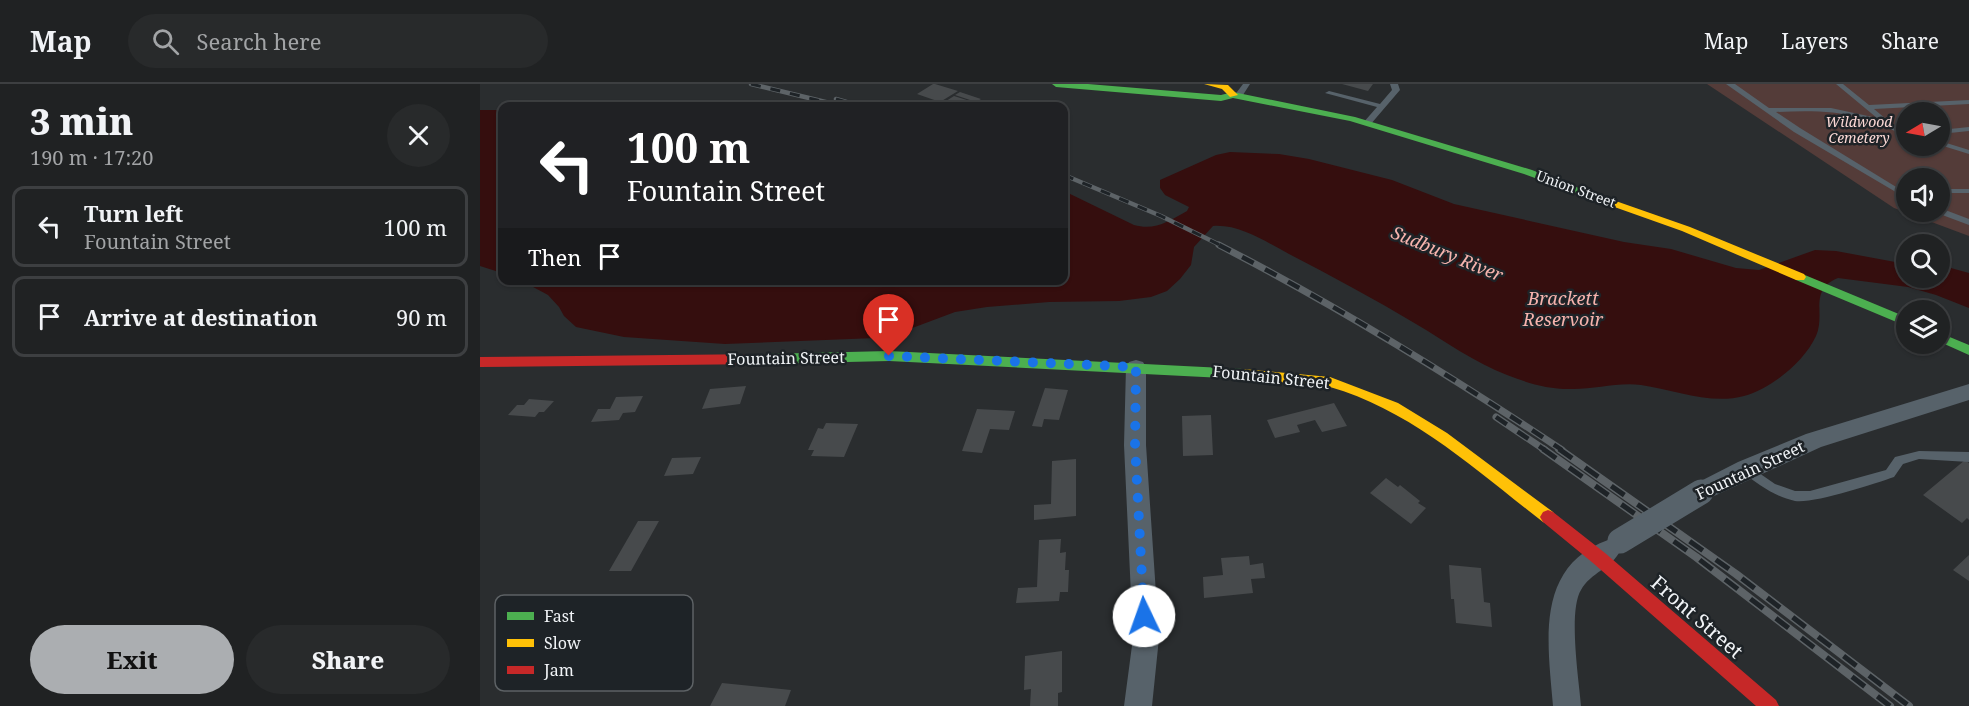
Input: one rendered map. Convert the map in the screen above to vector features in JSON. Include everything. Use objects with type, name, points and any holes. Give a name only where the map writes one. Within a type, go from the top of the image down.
[{"type":"street","points":[[1056,84],[1221,98],[1235,96]]},
{"type":"street","points":[[1209,84],[1225,87],[1235,96]]},
{"type":"street","name":"Union Street","points":[[1235,96],[1367,123],[1549,180],[1686,229],[1896,318]]},
{"type":"street","points":[[1950,341],[1969,350]]},
{"type":"street","name":"Fountain Street","points":[[480,362],[540,363],[889,356],[1136,367],[1298,377],[1330,382],[1393,407],[1442,437],[1599,558],[1620,541],[1701,492],[1746,469],[1814,440],[1969,392]]},
{"type":"street","points":[[1136,367],[1135,445],[1146,638],[1137,706]]},
{"type":"street","points":[[1567,706],[1562,638],[1563,610],[1570,583],[1599,558]]},
{"type":"street","name":"Front Street","points":[[1599,558],[1770,706]]},
{"type":"lane","points":[[1235,96],[1247,84]]},
{"type":"lane","points":[[1367,123],[1396,90],[1394,84]]},
{"type":"lane","points":[[1730,84],[1767,111],[1896,187]]},
{"type":"lane","points":[[1839,84],[1869,106],[1888,124]]},
{"type":"lane","points":[[1329,93],[1381,106]]},
{"type":"lane","points":[[1869,106],[1969,102]]},
{"type":"lane","points":[[1767,111],[1821,109],[1896,128]]},
{"type":"lane","points":[[1950,131],[1969,129]]},
{"type":"lane","points":[[1950,146],[1969,152]]},
{"type":"lane","points":[[1950,191],[1969,191]]},
{"type":"lane","points":[[1950,215],[1969,222]]},
{"type":"lane","points":[[1746,469],[1771,487],[1794,496],[1810,496],[1890,474],[1899,460],[1918,454],[1969,457]]},
{"type":"green space","name":"Wildwood Cemetery","points":[[1707,84],[1969,84],[1969,236],[1932,222],[1950,222],[1950,168],[1896,168],[1896,209]]},
{"type":"water","points":[[480,110],[498,110],[498,272],[480,266]]},
{"type":"water","name":"Brackett Reservoir","points":[[1230,152],[1279,154],[1309,159],[1392,180],[1454,204],[1624,242],[1671,249],[1736,268],[1759,270],[1815,250],[1836,251],[1896,262],[1896,285],[1838,278],[1829,283],[1820,296],[1819,328],[1804,355],[1786,373],[1765,387],[1744,396],[1719,399],[1692,396],[1641,385],[1623,384],[1561,389],[1522,381],[1483,364],[1369,297],[1262,239],[1223,226],[1213,226],[1194,247],[1191,265],[1180,279],[1167,291],[1151,297],[1119,301],[1049,302],[987,307],[955,312],[899,333],[876,338],[725,344],[624,337],[576,327],[548,295],[529,285],[1068,285],[1068,193],[1134,225],[1149,227],[1180,215],[1189,207],[1165,195],[1160,188],[1160,180],[1216,155]]},
{"type":"water","name":"Brackett Reservoir","points":[[1950,268],[1969,273],[1969,308],[1912,288],[1950,288]]},
{"type":"building","points":[[933,84],[958,91],[940,102],[917,94]]},
{"type":"building","points":[[1342,84],[1373,84],[1368,91]]},
{"type":"building","points":[[960,92],[981,99],[976,102],[955,95]]},
{"type":"building","points":[[954,96],[973,102],[945,102]]},
{"type":"building","points":[[746,386],[740,404],[702,409],[710,389]]},
{"type":"building","points":[[1045,388],[1068,390],[1059,420],[1044,419],[1042,427],[1032,426]]},
{"type":"building","points":[[643,396],[635,412],[623,413],[619,420],[591,422],[598,409],[610,409],[616,397]]},
{"type":"building","points":[[529,399],[554,401],[544,412],[539,412],[535,417],[508,415],[517,405],[524,405]]},
{"type":"building","points":[[1334,403],[1347,426],[1322,432],[1315,420],[1297,425],[1300,432],[1275,438],[1267,420]]},
{"type":"building","points":[[977,409],[1015,411],[1009,430],[990,429],[982,453],[962,451]]},
{"type":"building","points":[[1211,415],[1213,455],[1183,456],[1182,416]]},
{"type":"building","points":[[826,423],[858,424],[844,457],[811,456],[814,450],[808,450],[818,428],[823,429]]},
{"type":"building","points":[[701,457],[693,474],[664,476],[672,458]]},
{"type":"building","points":[[1076,459],[1076,516],[1034,520],[1034,505],[1051,504],[1052,461]]},
{"type":"building","points":[[1965,460],[1969,463],[1969,520],[1967,518],[1962,523],[1923,495]]},
{"type":"building","points":[[1386,478],[1398,487],[1400,485],[1426,508],[1411,524],[1370,493]]},
{"type":"building","points":[[638,521],[659,521],[631,571],[609,571]]},
{"type":"building","points":[[1061,539],[1060,553],[1066,552],[1065,570],[1069,570],[1068,592],[1060,592],[1059,601],[1016,603],[1018,588],[1037,587],[1039,540]]},
{"type":"building","points":[[1969,555],[1969,581],[1953,570]]},
{"type":"building","points":[[1249,556],[1250,565],[1263,563],[1265,578],[1251,579],[1253,593],[1204,598],[1203,577],[1223,575],[1221,558]]},
{"type":"building","points":[[1449,565],[1481,568],[1484,602],[1490,603],[1492,627],[1456,623],[1454,599],[1451,599]]},
{"type":"building","points":[[1062,651],[1062,692],[1058,693],[1058,706],[1030,706],[1031,689],[1024,690],[1025,656]]},
{"type":"building","points":[[722,683],[791,690],[785,706],[710,706]]},
{"type":"railway","points":[[751,84],[825,102]]},
{"type":"railway","points":[[836,99],[846,102]]},
{"type":"railway","points":[[1068,177],[1161,216],[1222,246]]},
{"type":"railway","points":[[1219,245],[1307,292],[1393,343],[1562,450]]},
{"type":"railway","points":[[1496,417],[1545,450]]},
{"type":"railway","points":[[1543,449],[1696,557],[1890,706]]},
{"type":"railway","points":[[1559,449],[1736,574],[1909,706]]},
{"type":"traffic: fast","points":[[1056,84],[1221,98],[1233,95],[1352,119],[1528,172],[1610,202]]},
{"type":"traffic: fast","points":[[1800,277],[1896,318]]},
{"type":"traffic: fast","points":[[1950,341],[1969,350]]},
{"type":"traffic: fast","points":[[764,359],[889,356],[1243,374]]},
{"type":"traffic: slow","points":[[1209,84],[1225,87],[1233,95]]},
{"type":"traffic: slow","points":[[1610,202],[1686,229],[1800,277]]},
{"type":"traffic: slow","points":[[1243,374],[1330,382],[1393,407],[1442,437],[1548,517]]},
{"type":"traffic: jam","points":[[480,362],[764,359]]},
{"type":"traffic: jam","points":[[1548,517],[1599,558],[1770,706]]},
{"type":"route","points":[[889,356],[1136,367],[1135,445],[1144,616]]},
{"type":"water label","name":"Sudbury River","points":[[1447,254]]}]
